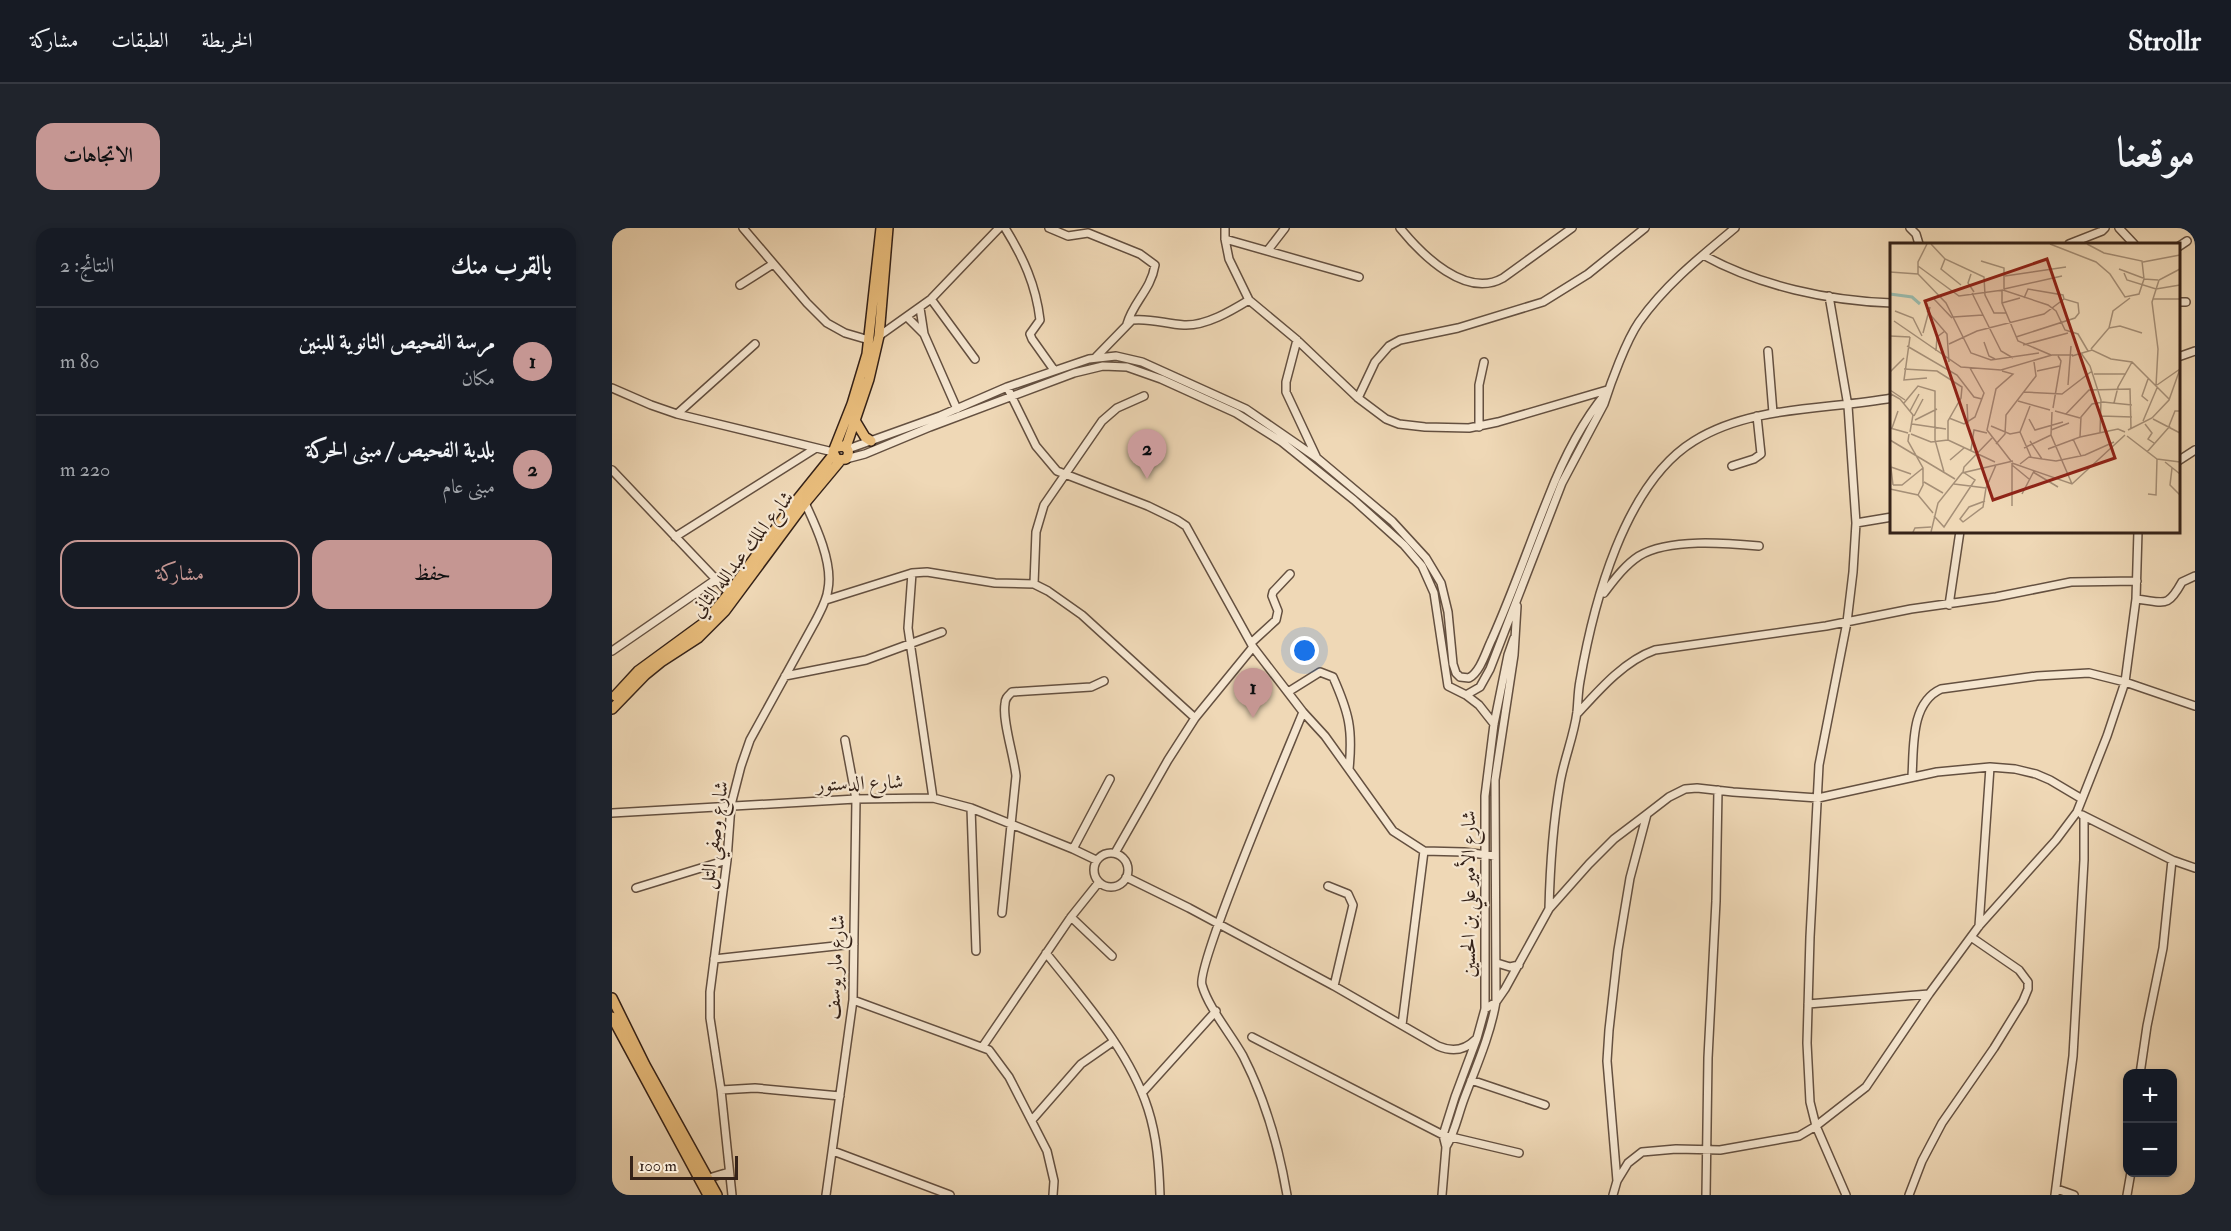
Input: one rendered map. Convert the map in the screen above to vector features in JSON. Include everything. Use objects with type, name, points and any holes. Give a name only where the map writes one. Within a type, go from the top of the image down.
[{"type":"main road","name":"شارع الملك عبدالله الثاني","points":[[612,700],[638,671],[705,622],[792,506],[840,453],[869,340],[881,228]]},
{"type":"main road","name":"شارع الملك عبدالله الثاني","points":[[612,709],[645,675],[698,638],[725,612],[840,453],[856,422],[879,336],[888,228]]},
{"type":"main road","points":[[856,422],[865,437],[871,441]]},
{"type":"main road","points":[[612,998],[645,1065],[717,1195]]},
{"type":"main road","points":[[612,1017],[708,1195]]},
{"type":"street","points":[[743,228],[826,323],[846,333],[869,340]]},
{"type":"street","points":[[879,336],[931,299],[999,228]]},
{"type":"street","points":[[1005,228],[1020,252],[1034,288],[1040,320],[1030,334],[1054,370]]},
{"type":"street","points":[[1050,228],[1068,236],[1088,233],[1140,254],[1155,265],[1151,283],[1129,316],[1127,324]]},
{"type":"street","points":[[1225,228],[1229,259],[1249,300],[1297,340],[1358,398],[1386,419],[1399,424],[1439,429],[1479,427],[1608,390]]},
{"type":"street","points":[[1268,250],[1285,228]]},
{"type":"street","points":[[1400,228],[1420,250],[1446,270],[1459,278],[1479,284],[1496,282],[1503,278],[1572,228]]},
{"type":"street","points":[[1358,398],[1375,362],[1389,346],[1400,340],[1458,328],[1543,302],[1588,274],[1645,228]]},
{"type":"street","name":"شارع الأمير علي بن الحسين","points":[[1446,1147],[1452,1137],[1492,1023],[1496,1002],[1495,780],[1514,655],[1513,601],[1558,492],[1580,446],[1604,404],[1637,324],[1660,294],[1736,228]]},
{"type":"street","points":[[1910,228],[1916,234],[1919,243]]},
{"type":"street","points":[[2072,243],[2105,228]]},
{"type":"street","points":[[2119,228],[2133,243]]},
{"type":"street","points":[[1225,239],[1359,277]]},
{"type":"street","points":[[2180,246],[2187,241]]},
{"type":"street","points":[[1703,255],[1758,278],[1828,296],[1890,303]]},
{"type":"street","points":[[740,285],[773,264]]},
{"type":"street","points":[[1828,296],[1848,406],[1856,523],[1847,622],[1819,765],[1808,1004],[1808,1082],[1816,1126],[1846,1195]]},
{"type":"street","points":[[931,299],[975,359]]},
{"type":"street","points":[[1096,358],[1132,320],[1148,319],[1185,325],[1231,311],[1249,300]]},
{"type":"street","points":[[920,308],[924,334],[957,409]]},
{"type":"street","points":[[907,317],[924,334]]},
{"type":"street","points":[[1297,340],[1286,382],[1286,392],[1317,458]]},
{"type":"street","points":[[677,414],[755,344]]},
{"type":"street","points":[[1768,351],[1773,413]]},
{"type":"street","points":[[2180,356],[2195,351]]},
{"type":"street","points":[[840,453],[1054,370],[1096,358],[1116,356],[1130,358],[1246,409],[1317,458],[1413,541],[1433,568],[1441,584],[1448,612],[1453,664],[1460,677],[1472,677],[1478,669],[1513,601]]},
{"type":"street","points":[[1479,427],[1479,385],[1484,362]]},
{"type":"street","points":[[612,388],[677,414],[816,448],[840,453],[865,454],[1074,373],[1103,366],[1127,367],[1236,413],[1282,442],[1385,528],[1422,566],[1431,584],[1436,601],[1445,680],[1451,689],[1466,695],[1479,705],[1494,724]]},
{"type":"street","points":[[1007,387],[1041,453],[1052,467],[1148,507],[1185,526],[1252,645],[1303,712],[1325,736],[1393,831],[1424,851],[1464,852],[1495,856]]},
{"type":"street","points":[[1034,584],[1039,518],[1044,505],[1109,414],[1144,396]]},
{"type":"street","points":[[1549,909],[1550,869],[1560,784],[1577,714],[1582,668],[1600,597],[1615,551],[1631,513],[1652,480],[1677,454],[1713,431],[1773,413],[1848,406],[1890,398]]},
{"type":"street","points":[[1732,466],[1754,459],[1761,454],[1757,416]]},
{"type":"street","points":[[675,537],[816,448]]},
{"type":"street","points":[[2180,460],[2195,450]]},
{"type":"street","points":[[612,470],[729,593]]},
{"type":"street","points":[[1331,481],[1336,474]]},
{"type":"street","name":"شارع وصفي التل","points":[[732,1195],[721,1090],[710,1018],[710,992],[727,860],[731,805],[741,766],[750,740],[826,600],[829,581],[827,565],[816,526],[805,503]]},
{"type":"street","points":[[1856,523],[1890,517]]},
{"type":"street","points":[[1949,605],[1960,532]]},
{"type":"street","points":[[2074,1195],[2056,1192],[2074,1046],[2082,799],[2125,682],[2136,599],[2138,532]]},
{"type":"street","points":[[1600,597],[1629,564],[1649,551],[1696,543],[1760,546]]},
{"type":"street","points":[[826,600],[912,573],[933,572],[995,583],[1034,584],[1082,615],[1195,718]]},
{"type":"street","points":[[912,573],[908,628],[933,798]]},
{"type":"street","points":[[1115,853],[1168,760],[1195,718],[1252,645],[1276,620],[1278,611],[1272,596],[1273,592],[1290,574]]},
{"type":"street","points":[[2136,599],[2168,602],[2174,597],[2182,582],[2195,576]]},
{"type":"street","points":[[612,651],[715,580]]},
{"type":"street","points":[[1577,714],[1623,669],[1639,657],[1655,650],[1847,622],[2071,582],[2137,581]]},
{"type":"street","points":[[1466,695],[1484,682],[1513,601]]},
{"type":"street","points":[[785,676],[866,660],[942,632]]},
{"type":"street","name":"شارع الأمير علي بن الحسين","points":[[1442,1195],[1446,1147],[1443,1135],[1485,1009],[1485,796],[1494,724],[1508,655],[1514,638]]},
{"type":"street","points":[[1288,692],[1320,672],[1333,677],[1347,708],[1352,742],[1349,769]]},
{"type":"street","points":[[1912,776],[1918,719],[1923,705],[1941,689],[2067,673],[2089,674],[2125,682],[2195,706]]},
{"type":"street","points":[[1002,913],[1016,776],[1004,707],[1007,696],[1012,692],[1091,687],[1104,681]]},
{"type":"street","points":[[1287,1195],[1281,1161],[1256,1086],[1202,985],[1201,977],[1218,925],[1303,712]]},
{"type":"street","name":"شارع مار يوسف","points":[[826,1195],[853,1000],[856,799],[845,740]]},
{"type":"street","points":[[1485,1009],[1496,1002],[1549,909],[1589,864],[1614,839],[1669,797],[1685,789],[1697,788],[1818,798],[1912,776],[1990,767],[2036,774],[2082,799]]},
{"type":"street","points":[[1979,926],[1990,767]]},
{"type":"street","points":[[1073,849],[1110,779]]},
{"type":"street","points":[[1706,1195],[1718,790]]},
{"type":"street","name":"شارع الدستور","points":[[612,813],[856,799],[933,798],[971,808],[1096,860]]},
{"type":"street","points":[[971,808],[976,951]]},
{"type":"street","points":[[1617,1181],[1607,1061],[1609,1029],[1618,950],[1630,878],[1647,814]]},
{"type":"street","points":[[1613,1195],[1617,1181],[1628,1163],[1642,1152],[1677,1149],[1720,1150],[1788,1139],[1816,1126],[1866,1087],[1929,994],[1979,926],[2081,814]]},
{"type":"street","points":[[2081,814],[2172,860],[2195,868]]},
{"type":"street","points":[[1402,1025],[1424,851]]},
{"type":"street","points":[[1108,853],[1115,853],[1126,863],[1126,877],[1121,883],[1106,886],[1099,882],[1094,872],[1096,860],[1108,853]]},
{"type":"street","points":[[636,888],[727,860]]},
{"type":"street","points":[[2141,1069],[2163,948],[2172,860]]},
{"type":"street","points":[[1126,877],[1334,986],[1444,1049],[1461,1050],[1477,1038]]},
{"type":"street","points":[[983,1046],[1071,917],[1099,882]]},
{"type":"street","points":[[1328,886],[1348,894],[1353,905],[1334,986]]},
{"type":"street","points":[[1071,917],[1112,956]]},
{"type":"street","points":[[1909,1195],[1922,1161],[1942,1122],[2017,1013],[2028,989],[2026,977],[2019,970],[1971,937]]},
{"type":"street","points":[[714,959],[854,944]]},
{"type":"street","points":[[1046,953],[1114,1041],[1142,1094],[1156,1140],[1160,1195]]},
{"type":"street","points":[[1497,963],[1510,967],[1519,965]]},
{"type":"street","points":[[1808,1004],[1929,994]]},
{"type":"street","points":[[853,1000],[989,1050],[1001,1064],[1032,1120],[1049,1158],[1054,1181],[1053,1195]]},
{"type":"street","points":[[1142,1094],[1216,1011]]},
{"type":"street","points":[[1252,1037],[1443,1135],[1519,1153]]},
{"type":"street","points":[[1032,1120],[1081,1064],[1114,1041]]},
{"type":"street","points":[[1471,1080],[1545,1105]]},
{"type":"street","points":[[721,1090],[755,1088],[840,1096]]},
{"type":"street","points":[[832,1151],[950,1195]]},
{"type":"street","points":[[709,1178],[729,1172]]},
{"type":"street","points":[[2127,1195],[2129,1177]]},
{"type":"place","name":"بلدية الفحيص / مبنى الحركة","points":[[1147,479]]},
{"type":"place","name":"مرسة الفحيص الثانوية للبنين","points":[[1253,718]]}]
